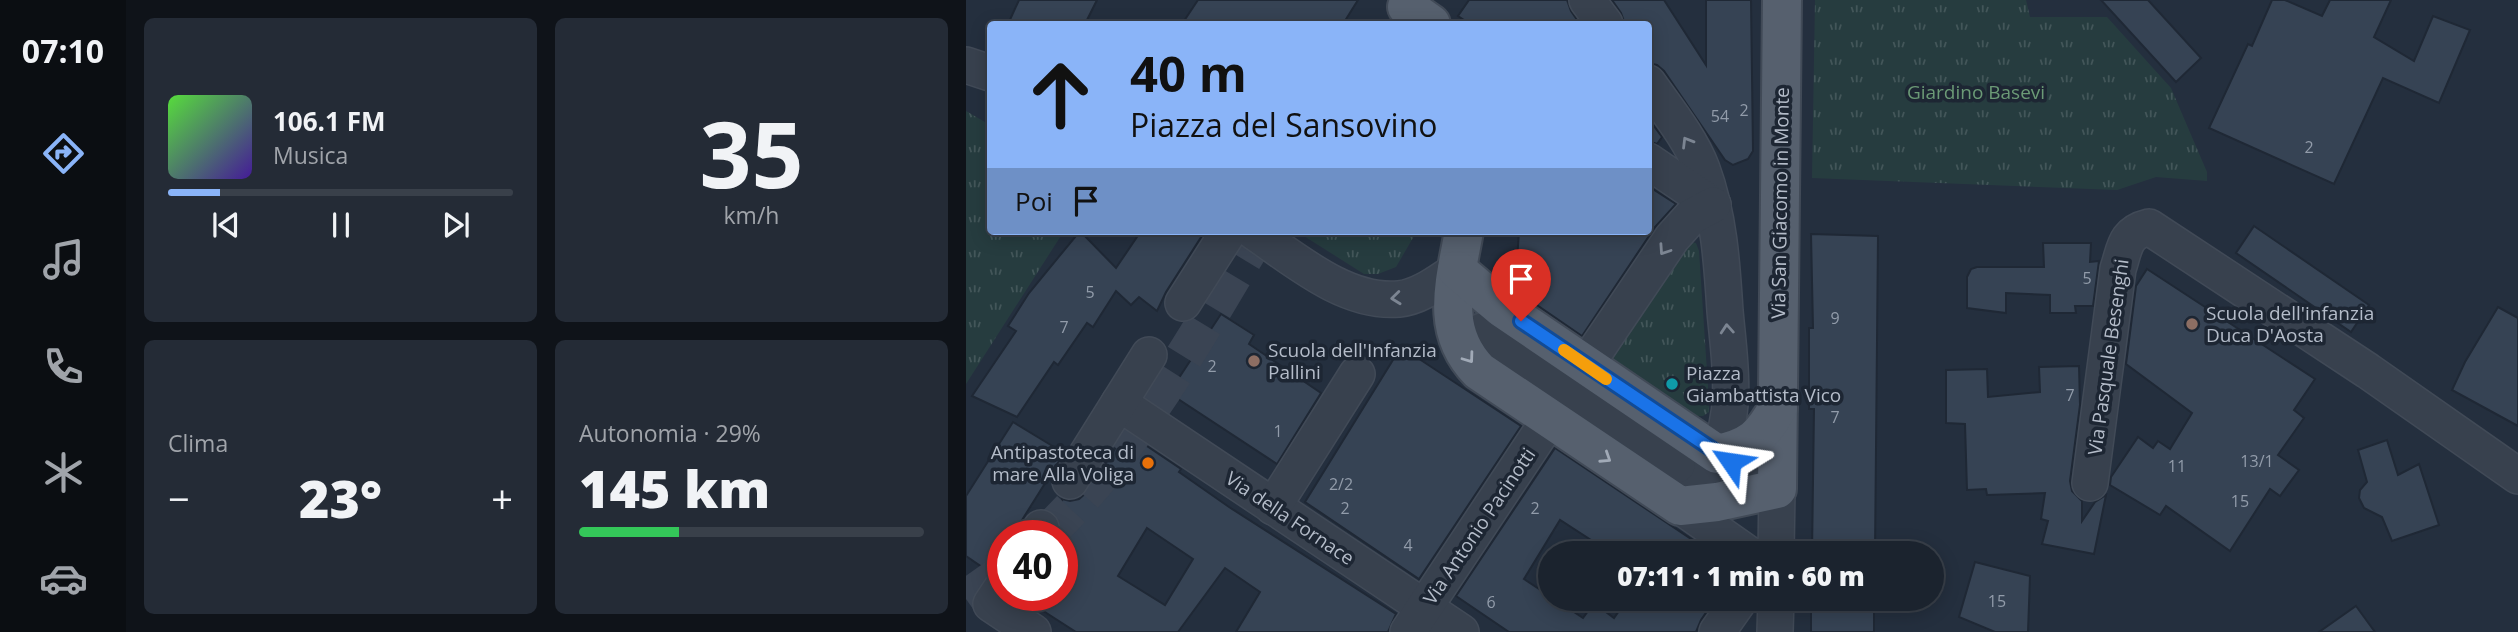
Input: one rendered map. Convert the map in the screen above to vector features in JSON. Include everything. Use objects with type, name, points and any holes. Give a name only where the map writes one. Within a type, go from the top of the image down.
[{"type":"main road","name":"Via San Giacomo in Monte","points":[[1778,407],[1782,0]]},
{"type":"main road","points":[[1463,235],[1451,309],[1459,344],[1467,359],[1479,371],[1568,392],[1717,454],[1737,450],[1752,442],[1768,427],[1778,407]]},
{"type":"main road","points":[[1457,270],[1502,308],[1568,392],[1680,506],[1717,502],[1777,489],[1778,407]]},
{"type":"street","points":[[1587,0],[1603,21]]},
{"type":"street","points":[[1409,11],[1438,21]]},
{"type":"street","points":[[966,65],[987,72]]},
{"type":"street","points":[[1652,89],[1702,167],[1713,205],[1720,244],[1731,387],[1727,423],[1717,454],[1680,506],[1729,541]]},
{"type":"street","points":[[1652,164],[1713,205]]},
{"type":"street","points":[[1568,392],[1672,237],[1691,217],[1713,205]]},
{"type":"street","name":"Via Pasquale Besenghi","points":[[2090,483],[2118,269],[2128,238],[2137,230],[2149,227],[2356,364],[2518,476]]},
{"type":"street","points":[[1183,303],[1226,235]]},
{"type":"street","points":[[1259,235],[1350,293],[1372,299],[1401,299],[1429,288],[1457,270]]},
{"type":"street","points":[[1482,331],[1677,465]]},
{"type":"street","points":[[1070,481],[1149,355]]},
{"type":"street","points":[[1273,506],[1357,374]]},
{"type":"street","name":"Via Antonio Pacinotti","points":[[1416,620],[1568,392]]},
{"type":"street","name":"Via della Fornace","points":[[1119,403],[1273,506],[1416,620],[1461,632]]},
{"type":"street","points":[[1717,454],[1777,489],[1776,541]]},
{"type":"street","points":[[1013,611],[1033,632]]},
{"type":"street","points":[[1717,632],[1732,611]]},
{"type":"street","points":[[1775,632],[1776,611]]},
{"type":"green space","name":"Giardino Basevi","points":[[1815,0],[2026,0],[2030,17],[2107,17],[2171,88],[2207,172],[2207,181],[2156,177],[2117,190],[1812,178]]},
{"type":"green space","points":[[966,111],[987,123],[987,235],[1061,235],[966,384]]},
{"type":"green space","points":[[1302,235],[1415,235],[1396,267],[1378,274],[1364,274]]},
{"type":"green space","points":[[1689,242],[1696,243],[1699,251],[1709,402],[1709,412],[1703,416],[1697,416],[1612,358]]},
{"type":"building","points":[[1019,0],[1097,0],[1086,21],[1009,21]]},
{"type":"building","points":[[1198,0],[1358,0],[1345,21],[1184,21]]},
{"type":"building","points":[[1469,0],[1567,0],[1578,21],[1466,21],[1458,16]]},
{"type":"building","points":[[1612,0],[1664,0],[1706,65],[1706,0],[1751,0],[1753,151],[1748,159],[1733,165],[1725,160],[1664,71],[1652,64],[1652,21],[1624,21]]},
{"type":"building","points":[[2101,0],[2148,0],[2201,58],[2176,82]]},
{"type":"building","points":[[2272,0],[2285,0],[2322,16],[2330,0],[2391,0],[2374,37],[2414,61],[2433,16],[2470,30],[2439,103],[2383,78],[2334,184],[2209,128],[2248,44],[2252,46]]},
{"type":"building","points":[[1652,123],[1662,137],[1657,144],[1652,142]]},
{"type":"building","points":[[1652,189],[1676,204],[1652,231]]},
{"type":"building","points":[[2254,226],[2369,305],[2351,332],[2236,253]]},
{"type":"building","points":[[1811,234],[1878,236],[1875,541],[1812,541],[1814,409],[1809,409],[1809,328],[1813,328]]},
{"type":"building","points":[[1077,235],[1084,235],[1116,268],[1138,235],[1202,235],[1157,311],[1139,297],[1131,305],[1116,291],[1093,327],[1087,323],[1058,365],[1054,362],[1017,417],[972,396],[1016,331],[1008,326],[1029,293]]},
{"type":"building","points":[[1519,235],[1650,235],[1582,336],[1515,290]]},
{"type":"building","points":[[2043,243],[2091,243],[2090,262],[2099,261],[2093,306],[2075,306],[2076,313],[2050,313],[2050,295],[2006,293],[2006,313],[1967,308],[1967,277],[1971,269],[2044,267]]},
{"type":"building","name":"Scuola dell'infanzia Duca D'Aosta","points":[[2147,269],[2315,379],[2294,410],[2304,418],[2278,455],[2299,470],[2280,496],[2270,489],[2230,551],[2166,506],[2160,515],[2110,485],[2111,477],[2138,437],[2153,448],[2158,441],[2170,449],[2192,413],[2126,364],[2136,286]]},
{"type":"building","points":[[2498,307],[2518,318],[2518,426],[2452,390],[2465,362]]},
{"type":"building","points":[[1221,314],[1254,335],[1249,344],[1321,393],[1277,464],[1169,393]]},
{"type":"building","points":[[1401,347],[1521,426],[1419,579],[1305,502]]},
{"type":"building","points":[[2079,366],[2080,405],[2070,481],[2072,491],[2082,501],[2082,521],[2095,502],[2106,495],[2094,554],[2042,544],[2048,521],[2041,519],[2045,493],[1987,495],[1986,489],[1967,490],[1965,424],[1946,423],[1946,370],[1987,369],[1988,397],[2040,392],[2039,367]]},
{"type":"building","points":[[1013,422],[1064,453],[1022,520],[987,520],[987,570],[966,556],[966,496]]},
{"type":"building","points":[[1126,432],[1181,469],[1179,472],[1229,507],[1396,614],[1388,632],[1236,632],[1260,592],[1225,568],[1178,632],[1076,632],[1043,611],[1078,611],[1078,520],[1062,520],[1062,499],[1079,499],[1087,492]],"holes":[[[1147,528],[1193,559],[1165,605],[1118,576]]]},
{"type":"building","points":[[2387,440],[2398,475],[2419,464],[2439,525],[2392,541],[2382,517],[2364,508],[2359,498],[2360,490],[2367,482],[2358,450]]},
{"type":"building","points":[[1555,448],[1694,541],[1593,541],[1560,520],[1547,541],[1538,541],[1538,556],[1524,579],[1538,588],[1538,611],[1572,611],[1583,618],[1588,611],[1605,611],[1614,618],[1619,611],[1707,611],[1696,632],[1509,632],[1456,596]]},
{"type":"building","points":[[1975,562],[2030,576],[2028,632],[1995,632],[1959,617]]},
{"type":"building","points":[[2356,606],[2375,632],[2319,632]]},
{"type":"building","points":[[1811,611],[1874,611],[1874,632],[1811,632]]},
{"type":"tunnel","points":[[1060,520],[1136,430],[1258,235]]},
{"type":"tunnel","points":[[966,599],[987,584]]},
{"type":"slow traffic","points":[[1564,350],[1606,379]]},
{"type":"place","name":"Scuola dell'infanzia Duca D'Aosta","points":[[2192,324]]},
{"type":"place","name":"Scuola dell'Infanzia Pallini","points":[[1254,361]]},
{"type":"place","name":"Piazza Giambattista Vico","points":[[1672,384]]},
{"type":"place","name":"Antipastoteca di mare Alla Voliga","points":[[1148,463]]},
{"type":"route","points":[[1521,321],[1731,462]]}]
